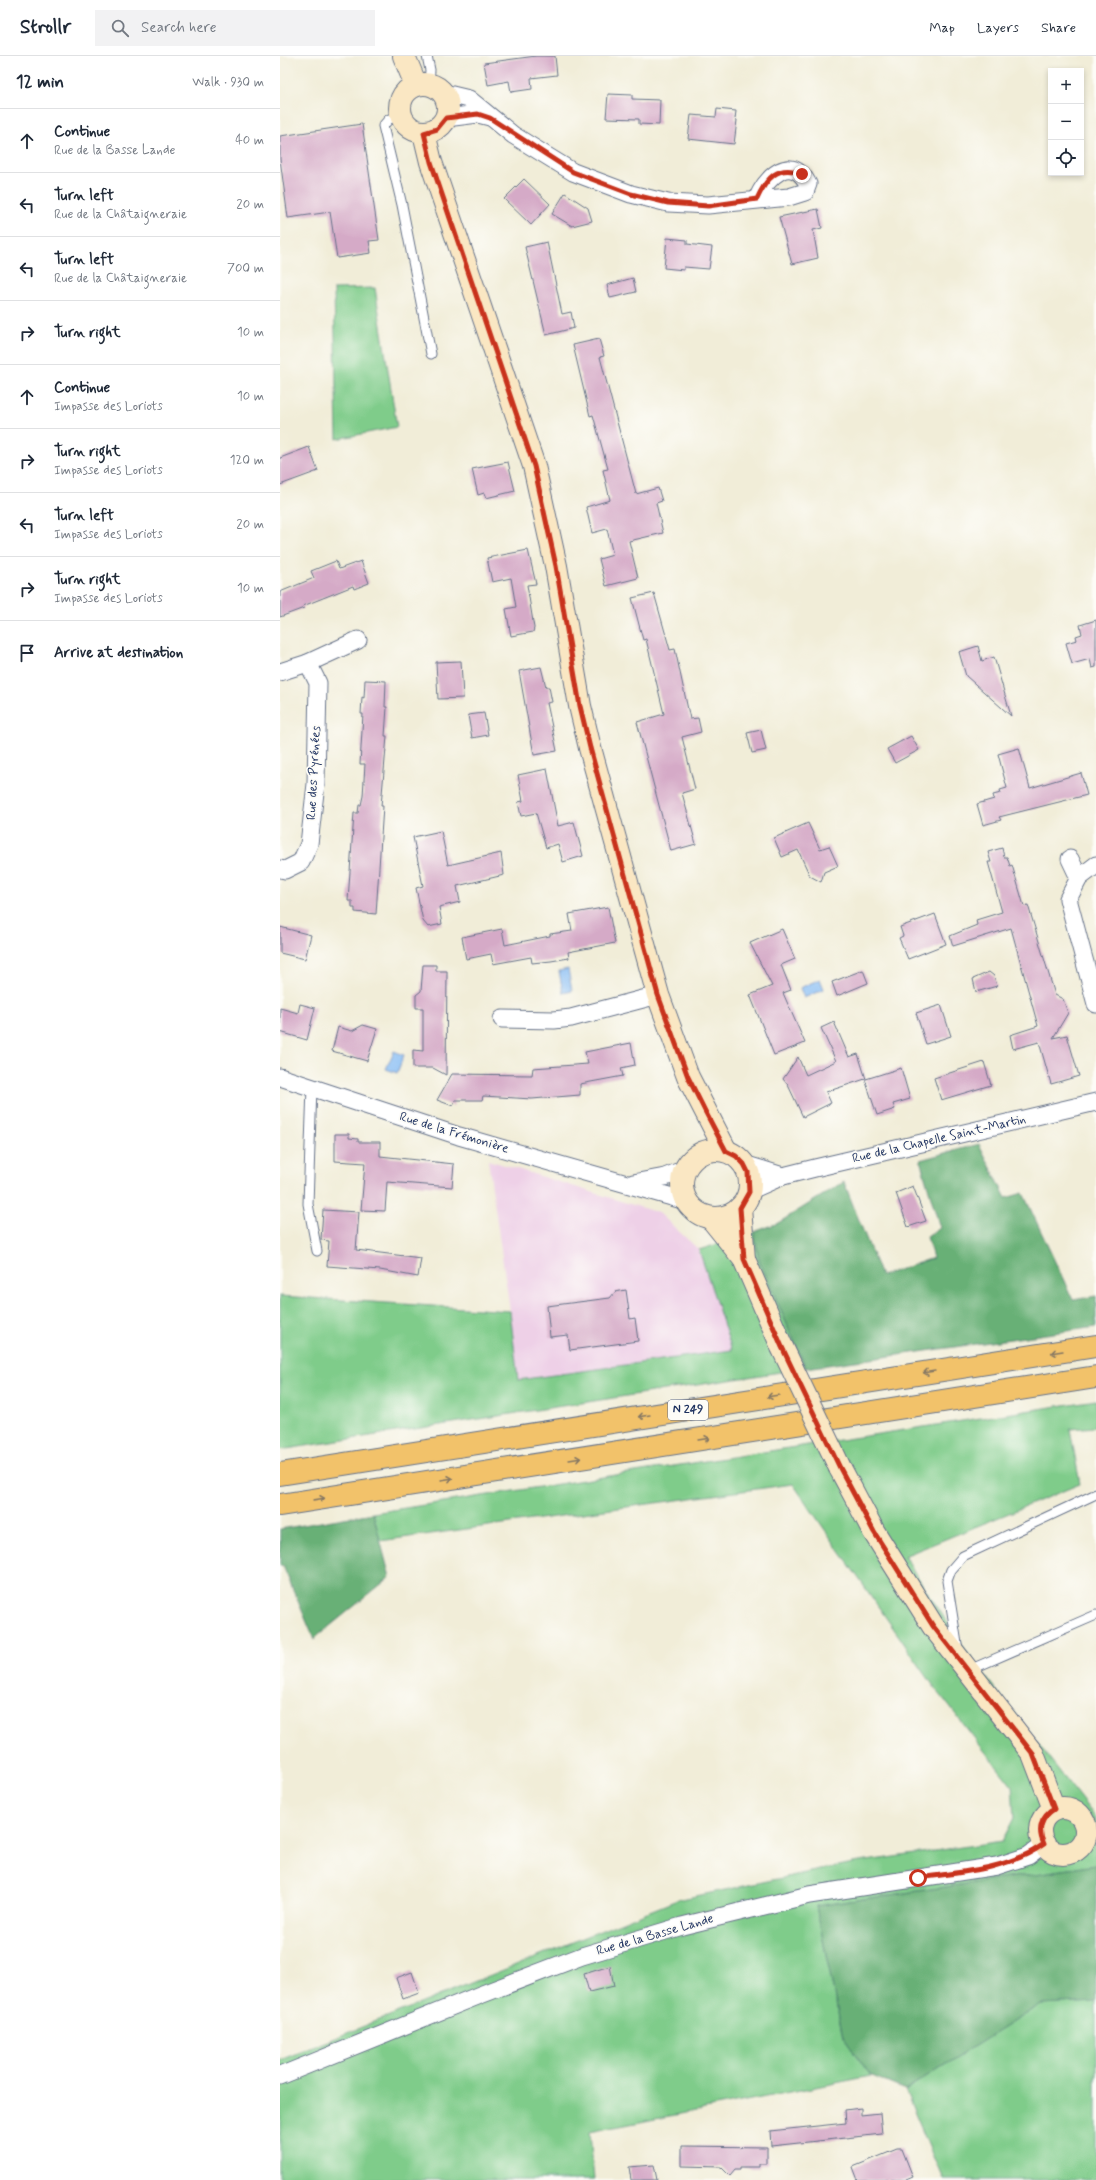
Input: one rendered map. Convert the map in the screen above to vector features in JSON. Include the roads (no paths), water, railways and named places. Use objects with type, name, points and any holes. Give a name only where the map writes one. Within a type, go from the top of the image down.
[{"type":"highway","name":"N 249","points":[[280,1474],[1096,1346]]},
{"type":"highway","name":"N 249","points":[[280,1505],[1096,1377]]},
{"type":"street","points":[[404,56],[430,88],[449,105],[446,118],[437,129],[424,133],[410,128],[401,116],[402,101],[405,94],[430,88],[469,99],[490,118],[524,142],[573,172],[631,194],[668,203],[708,206],[757,199]]},
{"type":"street","points":[[446,118],[478,114],[490,118]]},
{"type":"street","points":[[424,133],[431,162],[534,466],[556,566],[580,706],[590,748],[658,995],[688,1077],[726,1151]]},
{"type":"street","points":[[280,672],[308,663],[358,640]]},
{"type":"street","name":"Rue des Pyrénées","points":[[280,869],[285,870],[301,862],[309,844],[316,784],[318,683],[308,663]]},
{"type":"street","points":[[1070,859],[1078,878]]},
{"type":"street","points":[[1096,865],[1078,878],[1068,899],[1096,1004]]},
{"type":"street","points":[[502,1019],[554,1020],[571,1018],[658,995]]},
{"type":"street","name":"Rue de la Frémonière","points":[[280,1077],[459,1136],[686,1201]]},
{"type":"street","name":"Rue de la Chapelle Saint-Martin","points":[[745,1200],[782,1176],[1096,1102]]},
{"type":"street","points":[[700,1153],[705,1111]]},
{"type":"street","points":[[744,1259],[745,1200],[749,1177],[744,1164],[736,1156],[718,1149],[700,1153],[691,1160],[685,1169],[682,1180],[682,1191],[686,1201],[701,1215],[711,1218],[722,1218],[732,1214],[745,1200]]},
{"type":"street","points":[[744,1164],[782,1176]]},
{"type":"street","name":"Rue de la Frémonière","points":[[630,1184],[666,1177],[685,1169]]},
{"type":"street","points":[[711,1218],[744,1259],[782,1347],[840,1468],[883,1545],[933,1626],[1033,1754],[1054,1809]]},
{"type":"street","points":[[1068,1808],[1080,1814],[1090,1837],[1071,1853],[1056,1853],[1044,1844],[1041,1838],[1041,1824],[1044,1818],[1054,1809],[1068,1808]]},
{"type":"street","name":"Rue de la Basse Lande","points":[[280,2076],[480,1995],[582,1956],[682,1926],[809,1895],[997,1866],[1028,1856],[1044,1844]]},
{"type":"lane","points":[[427,56],[430,70],[430,88]]},
{"type":"lane","points":[[401,116],[389,119],[383,126],[402,205],[431,354]]},
{"type":"lane","points":[[312,1087],[308,1204],[317,1251]]},
{"type":"lane","points":[[1096,1494],[963,1556],[951,1570],[947,1581],[964,1666],[1096,1615]]},
{"type":"water","points":[[568,969],[572,991],[563,993],[559,971]]},
{"type":"water","points":[[820,979],[824,989],[804,998],[800,988]]},
{"type":"water","points":[[394,1051],[404,1055],[397,1073],[386,1069]]}]
